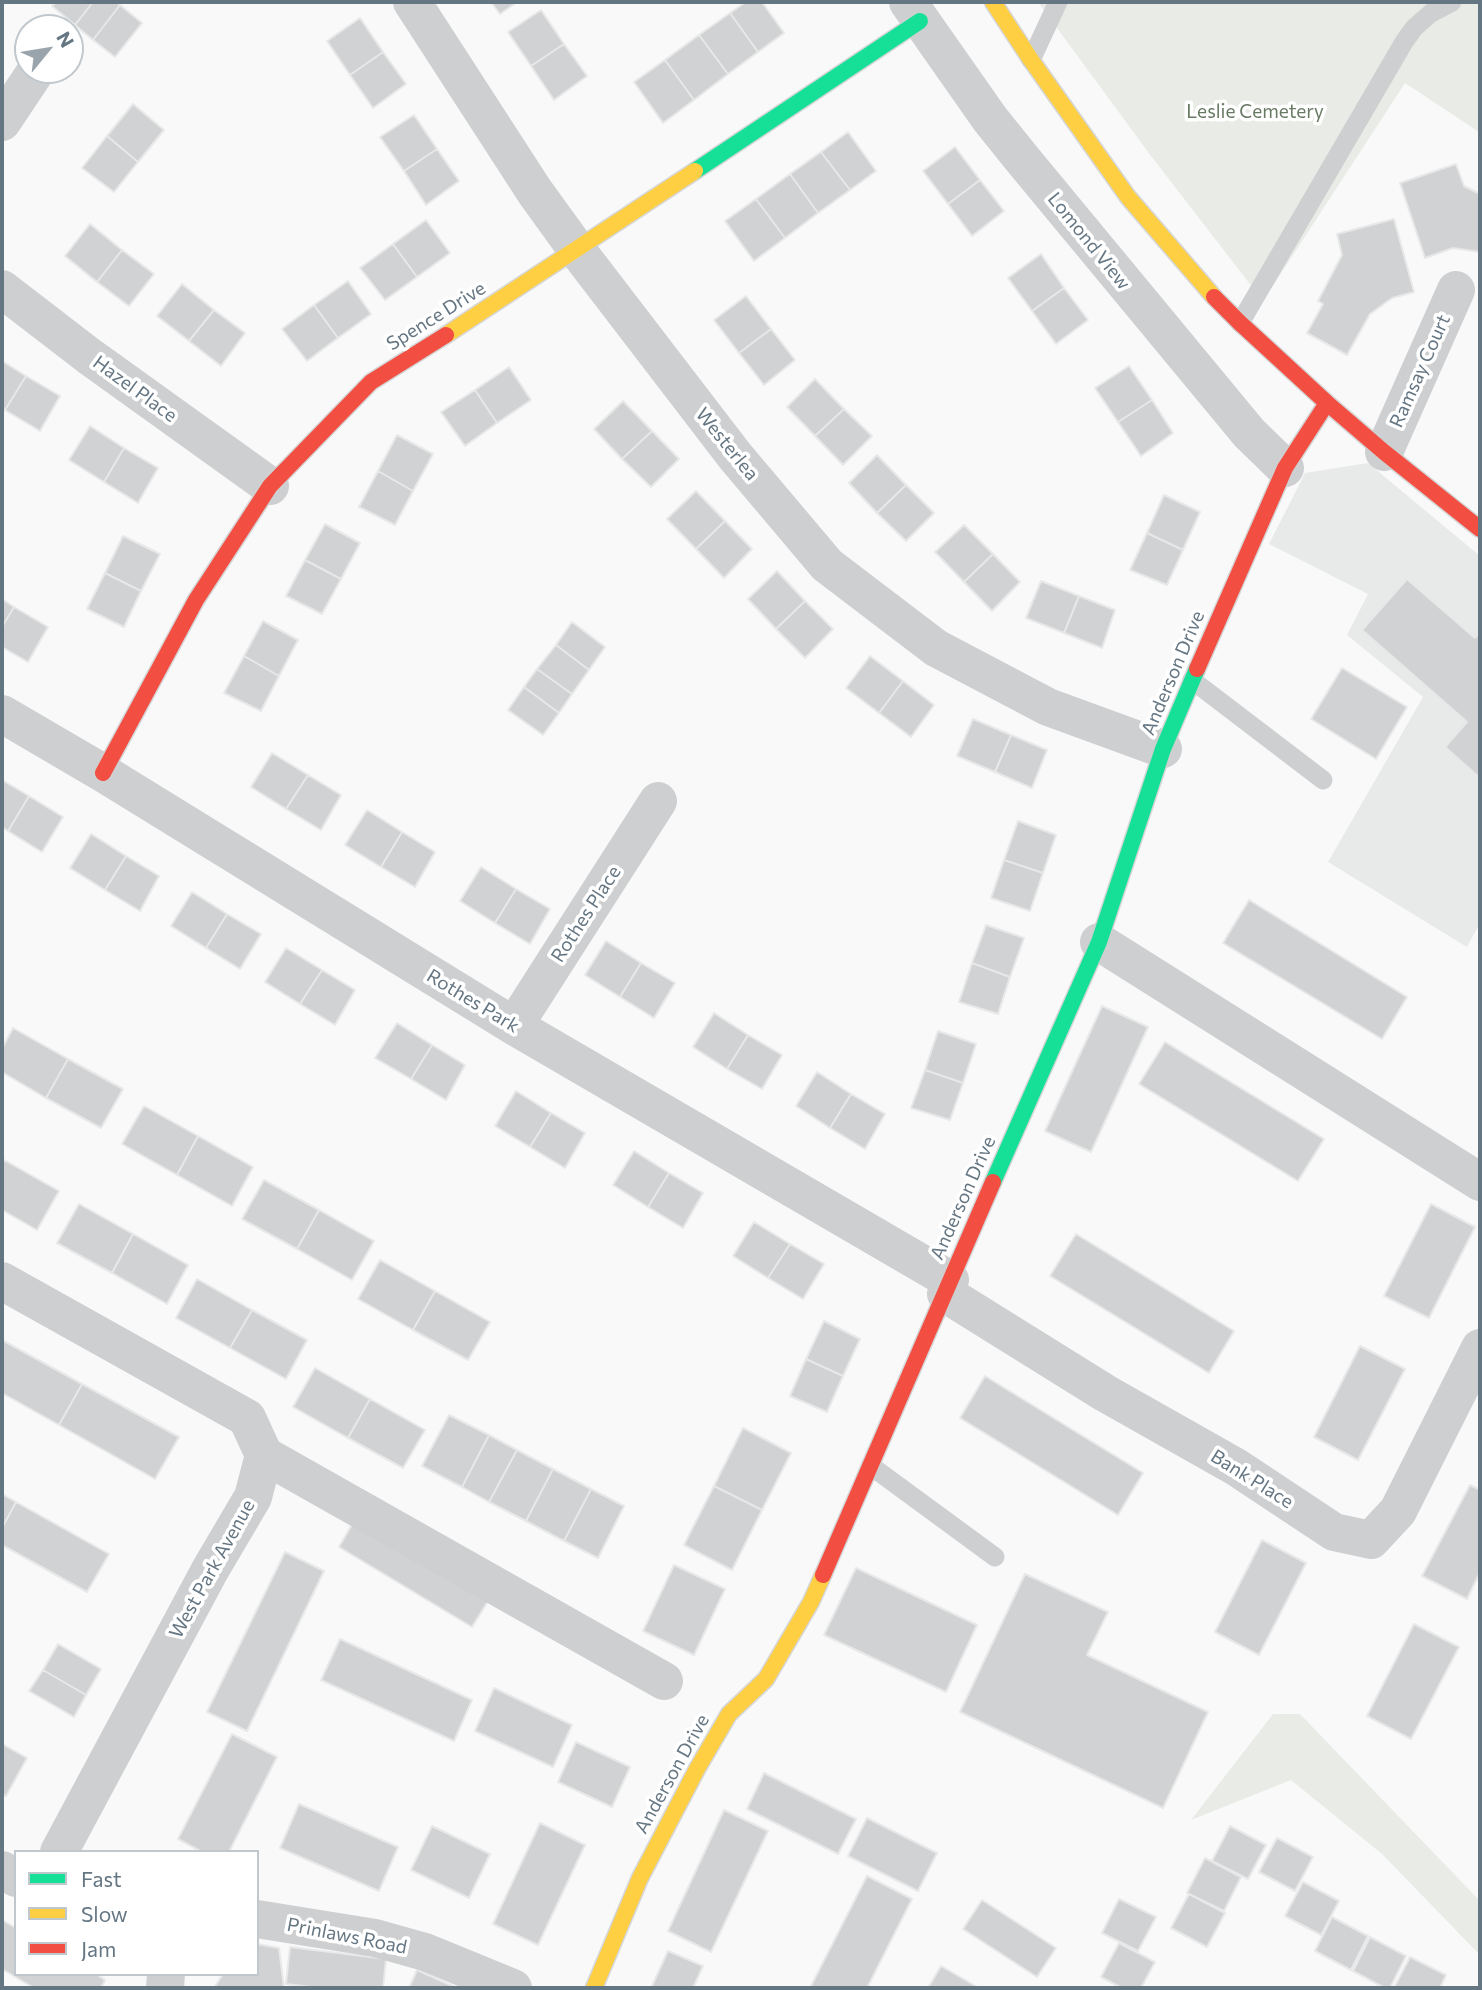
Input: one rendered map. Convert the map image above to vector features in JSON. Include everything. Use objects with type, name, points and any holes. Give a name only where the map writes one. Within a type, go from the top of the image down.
[{"type":"street","name":"Westerlea","points":[[412,2],[535,192],[577,250],[735,456],[827,565],[936,648],[1048,707],[1163,749]]},
{"type":"street","points":[[993,2],[1128,197],[1201,283],[1240,323],[1328,403],[1480,529]]},
{"type":"street","name":"Spence Drive","points":[[103,773],[197,600],[270,486],[371,382],[577,250],[914,11]]},
{"type":"street","name":"Lomond View","points":[[914,11],[990,119],[1106,263],[1249,433],[1285,468]]},
{"type":"street","points":[[2,122],[27,84]]},
{"type":"street","name":"Hazel Place","points":[[2,289],[89,356],[270,486]]},
{"type":"street","name":"Ramsay Court","points":[[1384,452],[1456,290]]},
{"type":"street","name":"Anderson Drive","points":[[594,1988],[640,1878],[697,1769],[729,1714],[766,1679],[811,1602],[1099,942],[1163,749],[1192,680],[1285,468],[1328,403]]},
{"type":"street","name":"Rothes Park","points":[[2,714],[948,1287]]},
{"type":"street","name":"Rothes Place","points":[[514,1026],[659,801]]},
{"type":"street","points":[[1099,942],[1480,1182]]},
{"type":"street","points":[[2,1280],[247,1418],[264,1455],[664,1681]]},
{"type":"street","name":"Bank Place","points":[[948,1287],[1105,1393],[1236,1467],[1334,1532],[1371,1540],[1398,1511],[1480,1348]]},
{"type":"street","name":"West Park Avenue","points":[[60,1850],[253,1497],[264,1455]]},
{"type":"street","name":"Prinlaws Road","points":[[259,1919],[375,1938],[425,1952],[513,1988]]},
{"type":"lane","points":[[1031,60],[1058,2]]},
{"type":"lane","points":[[1240,323],[1404,42],[1414,28],[1431,13],[1452,2]]},
{"type":"lane","points":[[1192,680],[1323,780]]},
{"type":"lane","points":[[871,1466],[995,1558]]},
{"type":"shaded area","points":[[1368,463],[1480,556],[1480,923],[1467,947],[1328,862],[1423,697],[1347,635],[1368,594],[1269,544],[1305,473]]},
{"type":"green space","name":"Leslie Cemetery","points":[[1038,2],[1480,2],[1480,130],[1479,132],[1405,83],[1263,301],[1148,152]]},
{"type":"green space","points":[[1273,1714],[1300,1714],[1480,1901],[1480,1955],[1382,1854],[1291,1780],[1191,1820]]},
{"type":"building","points":[[56,2],[93,2],[84,14],[62,14],[52,6]]},
{"type":"building","points":[[93,2],[115,2],[120,5],[93,40],[84,32],[84,14]]},
{"type":"building","points":[[491,2],[517,2],[500,14]]},
{"type":"building","points":[[746,2],[762,2],[784,33],[758,52],[730,13]]},
{"type":"building","points":[[120,5],[142,23],[115,57],[93,40]]},
{"type":"building","points":[[541,10],[564,44],[531,66],[508,32]]},
{"type":"building","points":[[730,13],[758,52],[728,74],[699,35]]},
{"type":"building","points":[[360,18],[383,52],[350,75],[327,41]]},
{"type":"building","points":[[699,35],[728,74],[694,100],[665,60]]},
{"type":"building","points":[[564,44],[587,76],[554,100],[531,66]]},
{"type":"building","points":[[383,52],[406,84],[373,108],[350,75]]},
{"type":"building","points":[[665,60],[694,100],[663,123],[634,82]]},
{"type":"building","points":[[133,104],[164,130],[138,162],[107,136]]},
{"type":"building","points":[[414,115],[437,149],[404,171],[380,137]]},
{"type":"building","points":[[848,132],[876,171],[850,190],[821,152]]},
{"type":"building","points":[[107,136],[138,162],[114,192],[82,168]]},
{"type":"building","points":[[955,147],[980,180],[948,204],[923,171]]},
{"type":"building","points":[[437,149],[459,181],[426,205],[404,171]]},
{"type":"building","points":[[821,152],[850,190],[818,213],[790,174]]},
{"type":"building","points":[[1456,164],[1464,186],[1480,194],[1480,252],[1453,248],[1425,258],[1400,183]]},
{"type":"building","points":[[790,174],[818,213],[785,238],[756,199]]},
{"type":"building","points":[[980,180],[1004,211],[972,236],[948,204]]},
{"type":"building","points":[[756,199],[785,238],[754,261],[725,221]]},
{"type":"building","points":[[1394,219],[1414,292],[1392,298],[1370,314],[1347,355],[1307,333],[1323,304],[1318,301],[1342,255],[1337,234]]},
{"type":"building","points":[[426,220],[450,253],[417,277],[393,244]]},
{"type":"building","points":[[90,224],[122,250],[97,282],[65,256]]},
{"type":"building","points":[[393,244],[417,277],[385,300],[360,268]]},
{"type":"building","points":[[122,250],[154,274],[129,306],[97,282]]},
{"type":"building","points":[[1041,254],[1064,288],[1032,311],[1008,278]]},
{"type":"building","points":[[348,281],[371,314],[338,338],[314,305]]},
{"type":"building","points":[[182,284],[214,310],[189,341],[157,316]]},
{"type":"building","points":[[1064,288],[1088,320],[1056,344],[1032,311]]},
{"type":"building","points":[[746,296],[771,329],[739,353],[714,320]]},
{"type":"building","points":[[314,305],[338,338],[307,361],[282,329]]},
{"type":"building","points":[[214,310],[245,333],[221,366],[189,341]]},
{"type":"building","points":[[771,329],[795,360],[764,385],[739,353]]},
{"type":"building","points":[[2,361],[26,376],[5,410],[2,408]]},
{"type":"building","points":[[1129,366],[1152,400],[1118,422],[1095,388]]},
{"type":"building","points":[[509,367],[531,400],[497,423],[475,390]]},
{"type":"building","points":[[26,376],[60,396],[40,431],[5,410]]},
{"type":"building","points":[[815,379],[844,409],[815,436],[787,407]]},
{"type":"building","points":[[475,390],[497,423],[465,446],[441,412]]},
{"type":"building","points":[[1152,400],[1173,433],[1141,456],[1118,422]]},
{"type":"building","points":[[623,401],[652,431],[622,459],[594,429]]},
{"type":"building","points":[[844,409],[872,436],[843,465],[815,436]]},
{"type":"building","points":[[90,426],[124,448],[104,482],[69,460]]},
{"type":"building","points":[[652,431],[679,459],[651,487],[622,459]]},
{"type":"building","points":[[397,435],[433,454],[413,491],[378,471]]},
{"type":"building","points":[[124,448],[158,468],[138,503],[104,482]]},
{"type":"building","points":[[877,455],[906,485],[877,513],[849,483]]},
{"type":"building","points":[[378,471],[413,491],[395,525],[359,507]]},
{"type":"building","points":[[906,485],[934,513],[906,541],[877,513]]},
{"type":"building","points":[[696,491],[725,521],[696,549],[667,519]]},
{"type":"building","points":[[1164,495],[1200,512],[1183,550],[1147,533]]},
{"type":"building","points":[[725,521],[752,549],[724,578],[696,549]]},
{"type":"building","points":[[325,524],[360,543],[341,579],[305,560]]},
{"type":"building","points":[[964,525],[993,554],[964,582],[935,552]]},
{"type":"building","points":[[1147,533],[1183,550],[1167,585],[1130,570]]},
{"type":"building","points":[[123,536],[160,554],[141,591],[105,573]]},
{"type":"building","points":[[993,554],[1020,582],[992,611],[964,582]]},
{"type":"building","points":[[305,560],[341,579],[322,614],[286,596]]},
{"type":"building","points":[[777,571],[805,601],[776,629],[748,599]]},
{"type":"building","points":[[105,573],[141,591],[124,627],[87,609]]},
{"type":"building","points":[[1407,579],[1475,638],[1480,632],[1480,778],[1445,747],[1467,722],[1362,630]]},
{"type":"building","points":[[1041,581],[1079,596],[1064,633],[1026,618]]},
{"type":"building","points":[[1079,596],[1115,610],[1102,648],[1064,633]]},
{"type":"building","points":[[2,599],[14,607],[2,627]]},
{"type":"building","points":[[805,601],[833,629],[805,658],[776,629]]},
{"type":"building","points":[[14,607],[48,627],[28,662],[2,647],[2,627]]},
{"type":"building","points":[[263,621],[298,640],[279,676],[244,656]]},
{"type":"building","points":[[572,622],[605,647],[589,670],[556,645]]},
{"type":"building","points":[[556,645],[589,670],[572,694],[537,669]]},
{"type":"building","points":[[244,656],[279,676],[261,711],[224,693]]},
{"type":"building","points":[[870,656],[903,681],[879,713],[846,688]]},
{"type":"building","points":[[1342,668],[1407,707],[1376,759],[1311,719]]},
{"type":"building","points":[[537,669],[572,694],[559,713],[524,687]]},
{"type":"building","points":[[903,681],[934,705],[911,737],[879,713]]},
{"type":"building","points":[[524,687],[559,713],[543,735],[508,710]]},
{"type":"building","points":[[973,719],[1011,735],[995,772],[957,756]]},
{"type":"building","points":[[1011,735],[1047,750],[1032,788],[995,772]]},
{"type":"building","points":[[272,753],[308,775],[286,809],[251,787]]},
{"type":"building","points":[[308,775],[341,795],[321,830],[286,809]]},
{"type":"building","points":[[2,780],[29,796],[8,831],[2,827]]},
{"type":"building","points":[[29,796],[63,817],[42,852],[8,831]]},
{"type":"building","points":[[367,810],[402,832],[381,867],[345,845]]},
{"type":"building","points":[[1018,821],[1056,835],[1043,873],[1004,860]]},
{"type":"building","points":[[402,832],[435,852],[415,887],[381,867]]},
{"type":"building","points":[[91,834],[126,856],[105,890],[70,868]]},
{"type":"building","points":[[126,856],[159,876],[140,911],[105,890]]},
{"type":"building","points":[[1004,860],[1043,873],[1030,911],[991,898]]},
{"type":"building","points":[[481,867],[516,889],[495,923],[460,901]]},
{"type":"building","points":[[516,889],[550,909],[530,944],[495,923]]},
{"type":"building","points":[[192,892],[227,914],[206,948],[171,926]]},
{"type":"building","points":[[1249,900],[1407,997],[1382,1039],[1223,943]]},
{"type":"building","points":[[227,914],[261,934],[240,969],[206,948]]},
{"type":"building","points":[[986,925],[1024,938],[1010,977],[972,963]]},
{"type":"building","points":[[606,941],[641,963],[620,997],[585,975]]},
{"type":"building","points":[[286,948],[322,970],[300,1004],[265,982]]},
{"type":"building","points":[[641,963],[675,983],[654,1018],[620,997]]},
{"type":"building","points":[[972,963],[1010,977],[998,1014],[959,1002]]},
{"type":"building","points":[[322,970],[355,990],[335,1025],[300,1004]]},
{"type":"building","points":[[1102,1006],[1148,1027],[1091,1152],[1045,1131]]},
{"type":"building","points":[[714,1013],[748,1035],[727,1069],[693,1047]]},
{"type":"building","points":[[397,1023],[432,1045],[411,1079],[375,1058]]},
{"type":"building","points":[[13,1028],[68,1059],[46,1098],[2,1072],[2,1049]]},
{"type":"building","points":[[938,1031],[976,1044],[963,1083],[925,1070]]},
{"type":"building","points":[[748,1035],[782,1055],[762,1089],[727,1069]]},
{"type":"building","points":[[1165,1042],[1324,1139],[1298,1181],[1139,1084]]},
{"type":"building","points":[[432,1045],[465,1065],[446,1100],[411,1079]]},
{"type":"building","points":[[68,1059],[123,1089],[101,1128],[46,1098]]},
{"type":"building","points":[[925,1070],[963,1083],[950,1120],[911,1108]]},
{"type":"building","points":[[817,1072],[851,1094],[830,1128],[796,1106]]},
{"type":"building","points":[[516,1091],[551,1113],[530,1147],[495,1126]]},
{"type":"building","points":[[851,1094],[885,1114],[865,1149],[830,1128]]},
{"type":"building","points":[[144,1106],[198,1136],[177,1175],[122,1144]]},
{"type":"building","points":[[551,1113],[585,1133],[565,1168],[530,1147]]},
{"type":"building","points":[[198,1136],[253,1167],[232,1206],[177,1175]]},
{"type":"building","points":[[634,1151],[669,1173],[648,1207],[613,1185]]},
{"type":"building","points":[[4,1160],[59,1191],[37,1230],[2,1210]]},
{"type":"building","points":[[669,1173],[703,1193],[683,1228],[648,1207]]},
{"type":"building","points":[[264,1180],[319,1210],[297,1249],[242,1219]]},
{"type":"building","points":[[79,1204],[133,1234],[112,1273],[57,1243]]},
{"type":"building","points":[[1431,1204],[1475,1227],[1429,1318],[1384,1296]]},
{"type":"building","points":[[319,1210],[374,1241],[352,1280],[297,1249]]},
{"type":"building","points":[[754,1222],[790,1244],[768,1278],[733,1256]]},
{"type":"building","points":[[133,1234],[188,1265],[167,1304],[112,1273]]},
{"type":"building","points":[[1076,1234],[1234,1331],[1209,1373],[1050,1276]]},
{"type":"building","points":[[790,1244],[824,1264],[803,1299],[768,1278]]},
{"type":"building","points":[[380,1260],[435,1291],[413,1330],[358,1299]]},
{"type":"building","points":[[197,1279],[252,1310],[230,1348],[176,1318]]},
{"type":"building","points":[[435,1291],[490,1322],[468,1360],[413,1330]]},
{"type":"building","points":[[252,1310],[307,1340],[286,1379],[230,1348]]},
{"type":"building","points":[[824,1321],[860,1339],[843,1376],[806,1359]]},
{"type":"building","points":[[2,1340],[82,1384],[59,1425],[2,1393]]},
{"type":"building","points":[[1360,1346],[1405,1369],[1358,1460],[1314,1437]]},
{"type":"building","points":[[806,1359],[843,1376],[827,1412],[790,1396]]},
{"type":"building","points":[[315,1368],[370,1399],[348,1438],[293,1407]]},
{"type":"building","points":[[985,1376],[1143,1473],[1118,1515],[960,1418]]},
{"type":"building","points":[[82,1384],[179,1437],[155,1479],[59,1425]]},
{"type":"building","points":[[370,1399],[425,1430],[403,1468],[348,1438]]},
{"type":"building","points":[[449,1415],[489,1435],[462,1487],[422,1466]]},
{"type":"building","points":[[743,1428],[791,1453],[762,1510],[714,1486]]},
{"type":"building","points":[[489,1435],[517,1450],[489,1502],[462,1487]]},
{"type":"building","points":[[517,1450],[553,1469],[526,1521],[489,1502]]},
{"type":"building","points":[[553,1469],[591,1489],[564,1541],[526,1521]]},
{"type":"building","points":[[1470,1485],[1480,1490],[1480,1572],[1467,1599],[1422,1576]]},
{"type":"building","points":[[714,1486],[762,1510],[732,1570],[684,1545]]},
{"type":"building","points":[[591,1489],[624,1506],[598,1558],[564,1541]]},
{"type":"building","points":[[2,1494],[16,1502],[2,1528]]},
{"type":"building","points":[[16,1502],[109,1554],[87,1592],[2,1545],[2,1528]]},
{"type":"building","points":[[354,1521],[488,1601],[472,1627],[339,1547]]},
{"type":"building","points":[[1262,1540],[1306,1563],[1259,1655],[1215,1632]]},
{"type":"building","points":[[285,1552],[324,1571],[247,1731],[207,1712]]},
{"type":"building","points":[[674,1565],[725,1589],[694,1655],[643,1631]]},
{"type":"building","points":[[856,1568],[977,1625],[946,1692],[824,1635]]},
{"type":"building","points":[[1025,1574],[1108,1612],[1087,1655],[1208,1712],[1163,1808],[960,1712]]},
{"type":"building","points":[[1414,1624],[1459,1647],[1411,1739],[1367,1716]]},
{"type":"building","points":[[340,1639],[472,1700],[454,1741],[321,1680]]},
{"type":"building","points":[[58,1644],[101,1669],[86,1695],[43,1670]]},
{"type":"building","points":[[43,1670],[86,1695],[74,1717],[29,1691]]},
{"type":"building","points":[[494,1688],[572,1725],[553,1767],[475,1731]]},
{"type":"building","points":[[232,1734],[277,1757],[230,1850],[198,1850],[178,1839]]},
{"type":"building","points":[[576,1742],[630,1767],[612,1807],[558,1782]]},
{"type":"building","points":[[2,1744],[27,1758],[6,1796],[2,1794]]},
{"type":"building","points":[[764,1773],[856,1819],[838,1854],[747,1809]]},
{"type":"building","points":[[299,1804],[398,1847],[379,1891],[280,1848]]},
{"type":"building","points":[[724,1810],[768,1831],[711,1952],[668,1931]]},
{"type":"building","points":[[867,1818],[937,1853],[918,1891],[848,1856]]},
{"type":"building","points":[[540,1823],[585,1845],[538,1945],[493,1924]]},
{"type":"building","points":[[432,1826],[490,1854],[469,1898],[411,1870]]},
{"type":"building","points":[[1230,1826],[1266,1845],[1248,1879],[1212,1861]]},
{"type":"building","points":[[1277,1838],[1313,1857],[1295,1891],[1259,1872]]},
{"type":"building","points":[[1205,1858],[1241,1877],[1224,1911],[1187,1893]]},
{"type":"building","points":[[867,1876],[912,1899],[867,1988],[810,1988]]},
{"type":"building","points":[[1303,1882],[1339,1901],[1321,1935],[1285,1916]]},
{"type":"building","points":[[1189,1894],[1225,1913],[1207,1947],[1171,1928]]},
{"type":"building","points":[[1119,1899],[1156,1917],[1138,1951],[1102,1933]]},
{"type":"building","points":[[982,1900],[1056,1948],[1037,1977],[963,1929]]},
{"type":"building","points":[[1332,1917],[1368,1936],[1351,1970],[1315,1951]]},
{"type":"building","points":[[2,1920],[14,1927],[14,1976],[99,1976],[105,1980],[101,1988],[34,1988],[2,1969]]},
{"type":"building","points":[[1370,1937],[1406,1956],[1390,1988],[1353,1971]]},
{"type":"building","points":[[1119,1943],[1155,1962],[1141,1988],[1122,1988],[1101,1977]]},
{"type":"building","points":[[259,1944],[279,1948],[284,1988],[214,1988],[222,1976],[259,1976]]},
{"type":"building","points":[[290,1947],[386,1959],[383,1988],[320,1988],[286,1984]]},
{"type":"building","points":[[668,1951],[703,1966],[693,1988],[652,1986]]},
{"type":"building","points":[[1410,1957],[1446,1975],[1440,1988],[1394,1988]]},
{"type":"building","points":[[941,1966],[979,1988],[928,1988]]},
{"type":"building","points":[[417,1970],[457,1988],[409,1988]]},
{"type":"traffic: fast","points":[[695,171],[920,21]]},
{"type":"traffic: fast","points":[[993,1182],[1099,942],[1163,749],[1197,669]]},
{"type":"traffic: slow","points":[[993,2],[1128,197],[1214,297]]},
{"type":"traffic: slow","points":[[446,335],[695,171]]},
{"type":"traffic: slow","points":[[594,1988],[640,1878],[697,1769],[729,1714],[766,1679],[811,1602],[823,1575]]},
{"type":"traffic: jam","points":[[1214,297],[1327,403],[1480,529]]},
{"type":"traffic: jam","points":[[103,773],[196,600],[270,486],[371,382],[446,335]]},
{"type":"traffic: jam","points":[[1197,669],[1285,468],[1327,403]]},
{"type":"traffic: jam","points":[[823,1575],[993,1182]]}]
